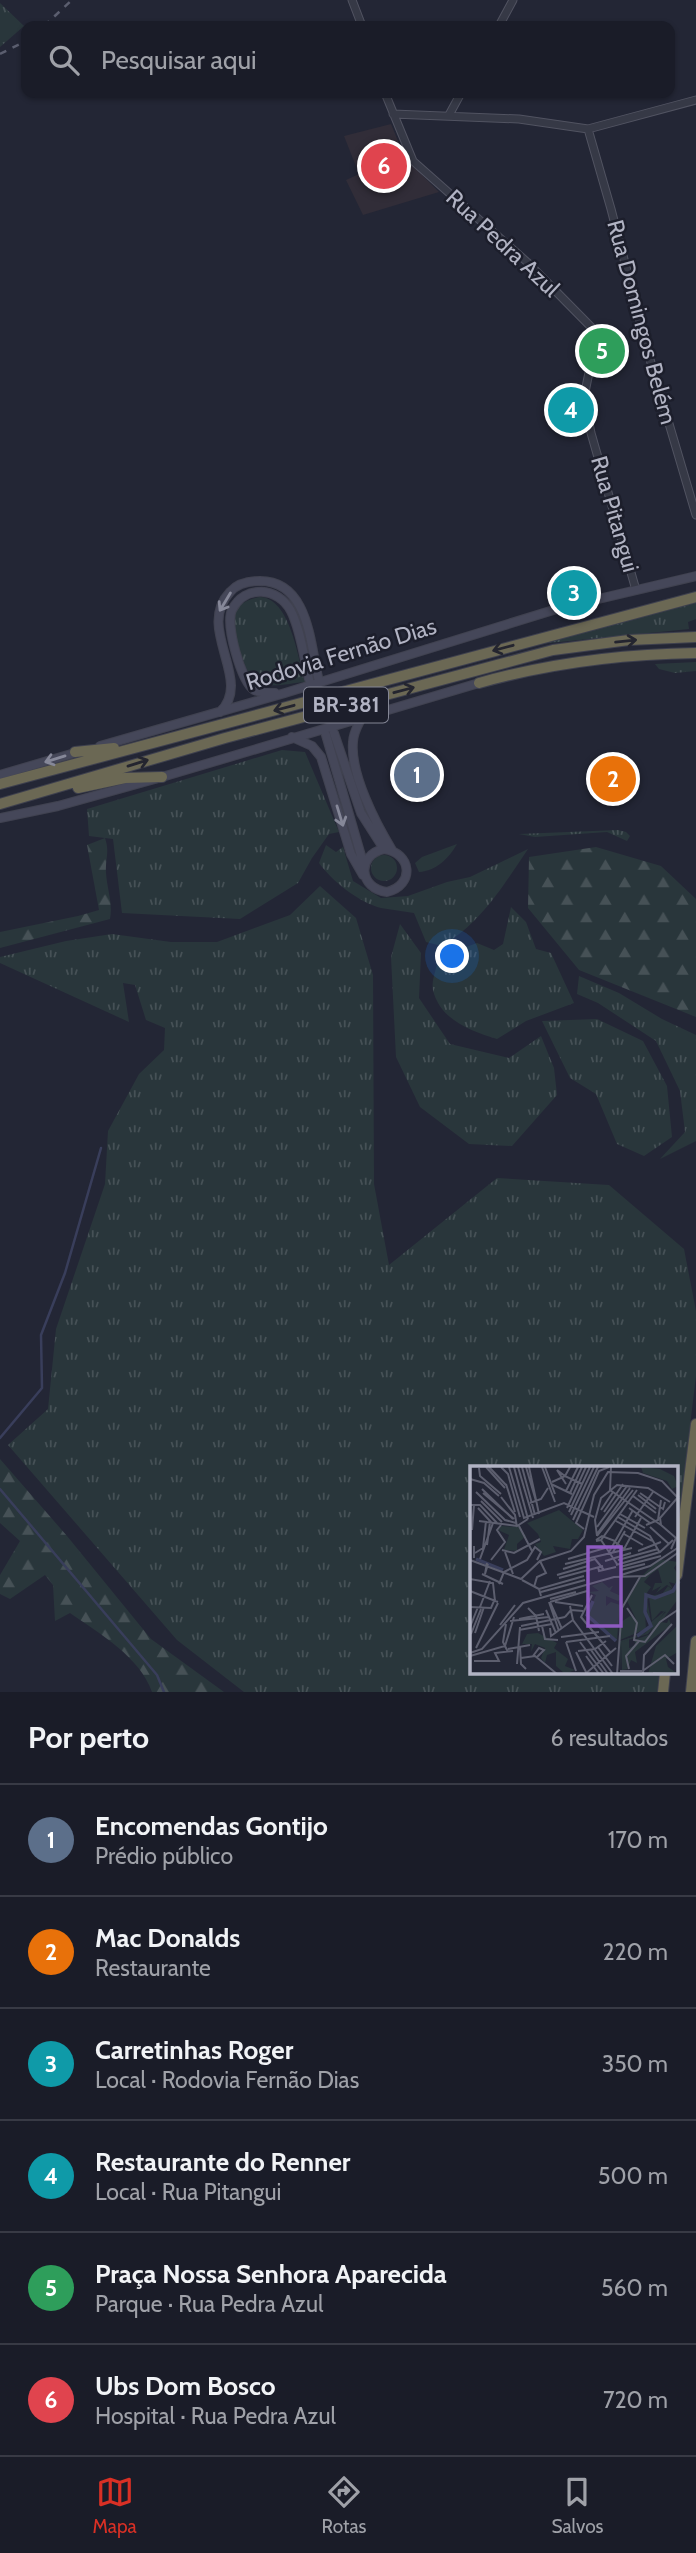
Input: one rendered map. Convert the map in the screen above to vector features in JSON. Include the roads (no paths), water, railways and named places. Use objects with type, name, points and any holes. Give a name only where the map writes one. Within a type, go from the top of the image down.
[{"type":"highway","name":"Rodovia Fernão Dias","points":[[0,784],[696,597]]},
{"type":"highway","name":"Rodovia Fernão Dias","points":[[0,804],[225,738],[553,650],[629,640],[696,637]]},
{"type":"highway","name":"BR-381","points":[[479,684],[510,674],[561,665],[696,653]]},
{"type":"highway","points":[[75,752],[151,743]]},
{"type":"highway","points":[[0,804],[125,778],[162,777]]},
{"type":"highway","points":[[678,1567],[696,1424]]},
{"type":"highway","points":[[691,1692],[696,1641]]},
{"type":"highway","points":[[663,1692],[665,1674]]},
{"type":"main road","name":"Rodovia Fernão Dias","points":[[0,775],[220,713],[560,608],[696,576]]},
{"type":"main road","points":[[220,713],[231,697],[230,673],[221,642],[218,615],[230,592],[239,585],[257,581],[270,582],[286,589],[295,599],[306,624],[313,678],[292,613],[285,602],[264,591],[245,595],[231,611],[229,624],[244,678],[253,689],[265,693],[285,693]]},
{"type":"main road","name":"BR-381","points":[[0,818],[58,806],[162,777],[479,684]]},
{"type":"main road","points":[[362,717],[352,744],[356,767],[374,821],[388,850]]},
{"type":"main road","points":[[292,737],[312,746],[321,757],[351,854],[368,884],[387,892],[398,887],[405,879],[406,866],[400,855],[388,850],[361,813],[330,734],[365,877]]},
{"type":"main road","points":[[364,866],[371,854],[388,850]]},
{"type":"street","points":[[352,0],[360,21]]},
{"type":"street","points":[[502,21],[513,0]]},
{"type":"street","name":"Rua Pedra Azul","points":[[387,98],[413,161],[527,262],[597,333],[584,397]]},
{"type":"street","points":[[449,115],[458,98]]},
{"type":"street","points":[[393,114],[537,120],[587,129],[696,100]]},
{"type":"street","name":"Rua Domingos Belém","points":[[587,129],[696,515]]},
{"type":"street","name":"Rua Pitangui","points":[[584,397],[591,433],[636,590]]},
{"type":"waterway","points":[[0,1438],[42,1388],[41,1335],[65,1273],[101,1148]]},
{"type":"waterway","points":[[0,1489],[157,1675],[164,1692]]},
{"type":"tunnel","points":[[309,679],[325,733]]},
{"type":"tunnel","points":[[318,679],[334,733]]},
{"type":"railway","points":[[49,21],[72,0]]},
{"type":"railway","points":[[0,54],[21,44]]},
{"type":"place","name":"Ubs Dom Bosco","points":[[384,166]]},
{"type":"place","name":"Praça Nossa Senhora Aparecida","points":[[602,351]]},
{"type":"place","name":"Restaurante do Renner","points":[[571,410]]},
{"type":"place","name":"Carretinhas Roger","points":[[574,593]]},
{"type":"place","name":"Encomendas Gontijo","points":[[417,775]]},
{"type":"place","name":"Mac Donalds","points":[[613,779]]}]
